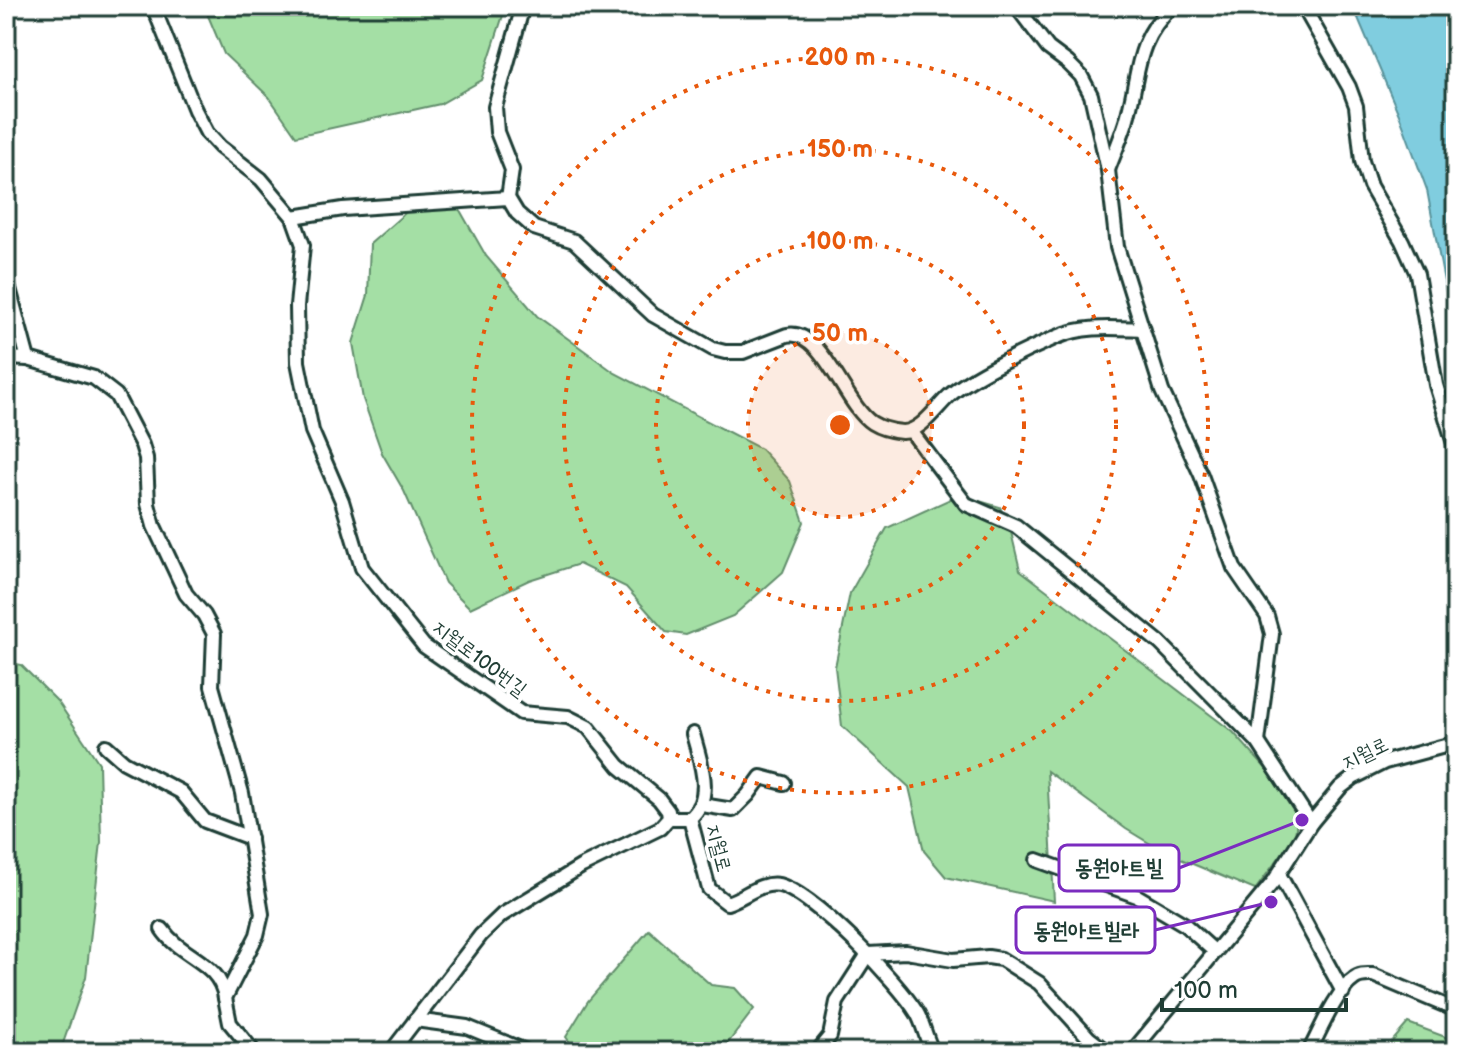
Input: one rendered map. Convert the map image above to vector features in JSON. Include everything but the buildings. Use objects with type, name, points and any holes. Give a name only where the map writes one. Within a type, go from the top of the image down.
[{"type":"street","name":"지월로100번길","points":[[153,6],[207,133],[261,179],[293,217],[303,245],[297,306],[301,381],[315,440],[342,501],[358,558],[367,576],[424,646],[497,694],[512,709],[528,715],[568,717],[588,727],[619,766],[664,805],[669,818]]},
{"type":"street","points":[[523,6],[495,107],[497,132],[512,170],[508,198],[517,213],[534,228],[566,238],[581,247],[665,323],[725,352],[754,349],[794,333],[803,336],[828,363],[860,414],[874,425],[903,432],[911,431],[968,382],[1056,337],[1104,328],[1142,329]]},
{"type":"street","points":[[1016,6],[1048,48],[1081,76],[1091,95],[1108,170],[1117,247],[1168,409],[1201,475],[1234,568],[1261,606],[1270,626],[1272,634],[1258,742]]},
{"type":"street","points":[[1108,170],[1126,121],[1139,54],[1172,6]]},
{"type":"street","points":[[1303,6],[1349,87],[1356,106],[1362,161],[1370,186],[1417,274],[1436,385],[1456,450]]},
{"type":"street","points":[[293,217],[343,209],[508,198]]},
{"type":"street","points":[[6,277],[28,359]]},
{"type":"street","points":[[6,358],[28,359],[82,374],[104,383],[116,395],[142,445],[148,469],[148,504],[154,526],[186,594],[204,615],[214,634],[212,686],[242,793],[262,914],[257,935],[225,998]]},
{"type":"street","points":[[911,431],[966,504],[1016,526],[1160,643],[1258,742],[1311,823]]},
{"type":"street","points":[[391,1052],[481,935],[502,915],[582,866],[660,828],[669,818],[690,818],[702,805],[705,792],[693,734]]},
{"type":"street","name":"지월로","points":[[1132,1052],[1279,874],[1311,823],[1340,788],[1368,770],[1404,756],[1456,743]]},
{"type":"street","points":[[106,746],[124,762],[181,792],[205,821],[250,838]]},
{"type":"street","points":[[702,805],[733,810],[761,777],[784,783]]},
{"type":"street","name":"지월로","points":[[690,818],[709,889],[722,901],[735,901],[768,885],[779,885],[826,916],[868,954],[905,995],[919,1016],[933,1052]]},
{"type":"street","points":[[1037,860],[1137,896],[1170,913],[1214,951]]},
{"type":"street","points":[[1279,874],[1343,992]]},
{"type":"street","points":[[162,929],[182,951],[212,968],[224,986],[230,1023],[254,1052]]},
{"type":"street","points":[[817,1052],[830,1036],[837,1002],[868,954],[906,952],[953,960],[1001,959],[1039,983],[1089,1038],[1107,1052]]},
{"type":"street","points":[[1309,1052],[1343,992],[1357,977],[1373,975],[1456,1010]]},
{"type":"street","points":[[415,1020],[467,1027],[528,1052]]},
{"type":"green space","points":[[204,6],[506,6],[482,80],[440,104],[296,136],[269,97],[224,54]]},
{"type":"green space","points":[[457,205],[486,256],[537,316],[615,373],[761,449],[790,481],[804,522],[783,572],[733,616],[686,635],[666,632],[626,587],[579,564],[529,580],[470,608],[445,583],[404,491],[382,453],[363,399],[353,343],[368,295],[370,244],[412,207]]},
{"type":"green space","points":[[959,495],[1000,507],[1011,532],[1020,570],[1233,732],[1287,792],[1297,819],[1295,836],[1255,890],[1164,852],[1126,829],[1047,771],[1054,901],[946,877],[924,851],[909,787],[842,726],[835,667],[850,593],[887,528]]},
{"type":"green space","points":[[6,662],[21,665],[58,702],[99,763],[101,842],[86,977],[60,1052],[6,1052]]},
{"type":"green space","points":[[649,930],[711,985],[735,988],[754,1009],[721,1052],[577,1052],[566,1037],[588,1001]]},
{"type":"green space","points":[[1408,1023],[1456,1041],[1456,1052],[1383,1052]]},
{"type":"water","points":[[1353,6],[1456,6],[1456,346],[1427,190]]},
{"type":"place","name":"동원아트빌","points":[[1302,820]]},
{"type":"place","name":"동원아트빌라","points":[[1271,902]]}]
